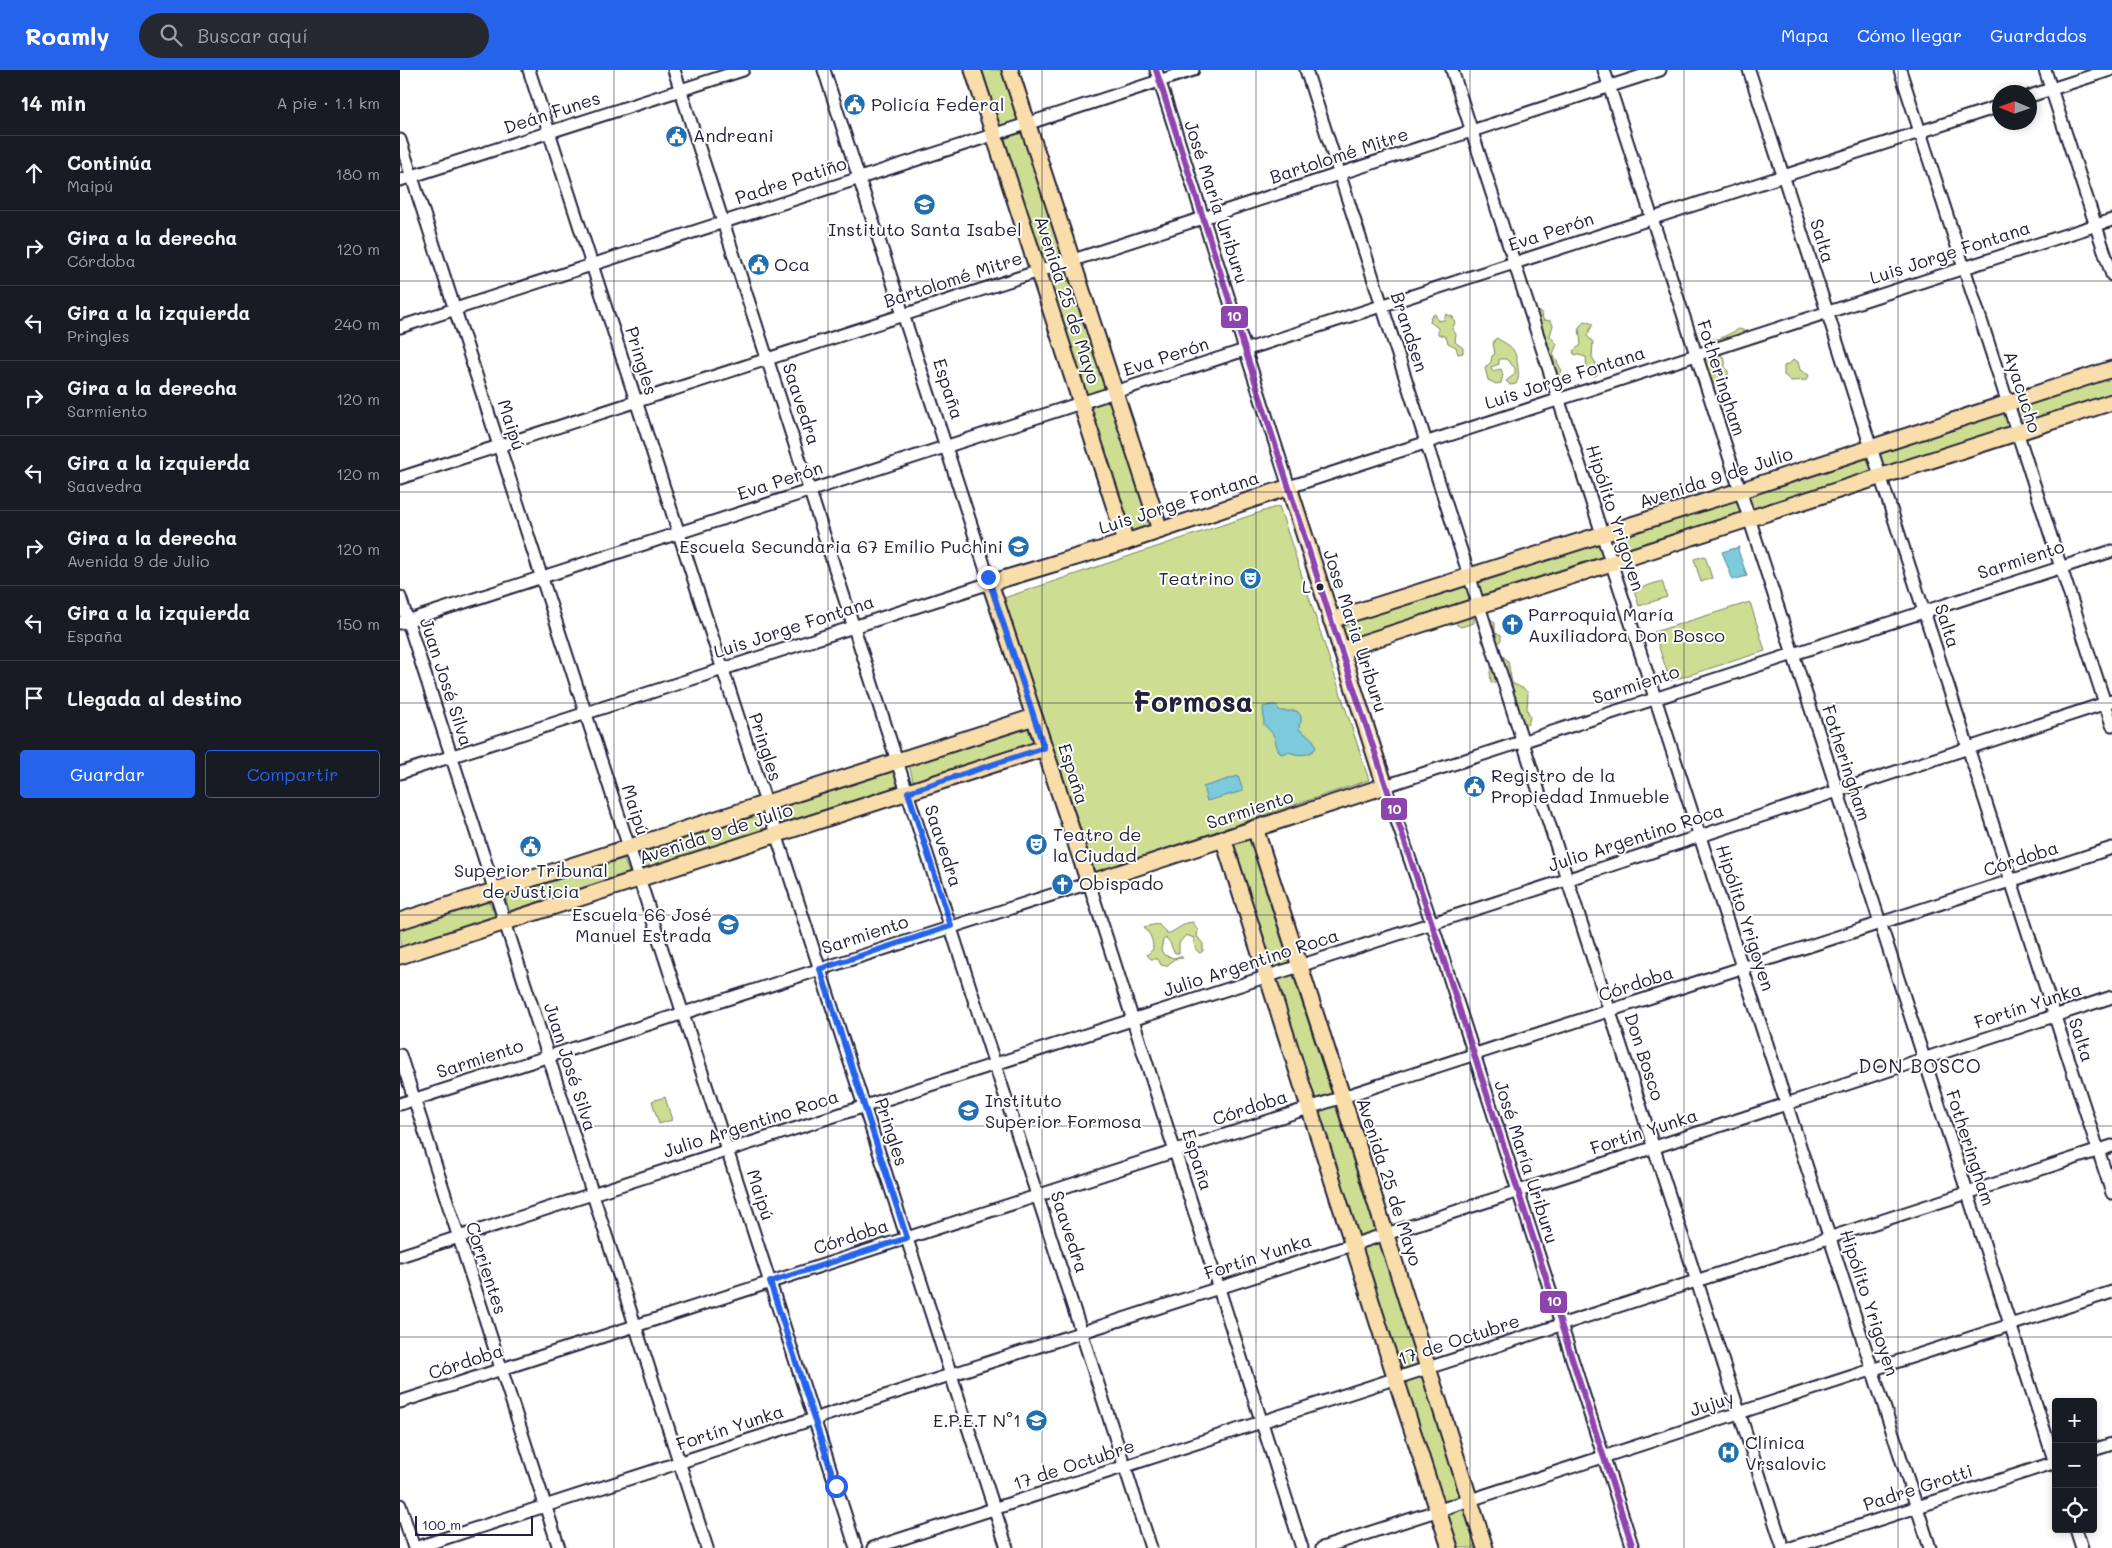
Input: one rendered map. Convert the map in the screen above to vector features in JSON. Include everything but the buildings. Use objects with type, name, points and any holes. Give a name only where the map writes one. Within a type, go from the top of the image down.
[{"type":"main road","name":"Avenida 25 de Mayo","points":[[973,70],[1126,542]]},
{"type":"main road","name":"Avenida 25 de Mayo","points":[[1010,70],[1160,530]]},
{"type":"main road","name":"Avenida 9 de Julio","points":[[1331,620],[1739,491],[2112,369]]},
{"type":"main road","points":[[1342,650],[2112,402]]},
{"type":"main road","name":"Luis Jorge Fontana","points":[[990,583],[1126,542],[1289,487]]},
{"type":"main road","name":"Jose Maria Uriburu","points":[[1289,487],[1385,786]]},
{"type":"main road","name":"España","points":[[990,583],[1089,883]]},
{"type":"main road","name":"Avenida 9 de Julio","points":[[400,921],[1034,717]]},
{"type":"main road","name":"Avenida 9 de Julio","points":[[400,956],[1044,748]]},
{"type":"main road","name":"Sarmiento","points":[[1089,883],[1385,786]]},
{"type":"main road","name":"Avenida 25 de Mayo","points":[[1255,828],[1386,1233],[1485,1548]]},
{"type":"main road","points":[[1223,838],[1450,1548]]},
{"type":"street","name":"Pringles","points":[[529,70],[1007,1548]]},
{"type":"street","name":"Saavedra","points":[[674,70],[1083,1332],[1151,1548]]},
{"type":"street","name":"Deán Funes","points":[[400,180],[743,70]]},
{"type":"street","name":"España","points":[[824,70],[990,583]]},
{"type":"street","name":"Padre Patiño","points":[[400,327],[859,177],[1028,124],[1158,75],[1193,70]]},
{"type":"street","name":"Brandsen","points":[[1306,70],[1479,605]]},
{"type":"street","name":"Hipólito Yrigoyen","points":[[1452,70],[1930,1548]]},
{"type":"street","name":"Fotheringham","points":[[1604,70],[2052,1455]]},
{"type":"street","name":"Bartolomé Mitre","points":[[400,478],[1660,70]]},
{"type":"street","name":"Salta","points":[[1749,70],[2112,1193]]},
{"type":"street","name":"Ayacucho","points":[[1900,70],[2060,568],[2108,702],[2112,725]]},
{"type":"street","points":[[2045,70],[2112,276]]},
{"type":"street","points":[[2037,94],[2110,70]]},
{"type":"street","name":"José María Uriburu","points":[[1158,75],[1289,487]]},
{"type":"street","name":"Eva Perón","points":[[404,622],[1992,109]]},
{"type":"street","name":"Maipú","points":[[400,140],[856,1548]]},
{"type":"street","name":"Luis Jorge Fontana","points":[[1289,487],[2112,220]]},
{"type":"street","name":"Sarmiento","points":[[1385,786],[2112,551]]},
{"type":"street","name":"Luis Jorge Fontana","points":[[400,773],[990,583]]},
{"type":"street","name":"Juan José Silva","points":[[400,597],[404,622],[452,757],[707,1548]]},
{"type":"street","name":"Don Bosco","points":[[1479,605],[1784,1548]]},
{"type":"street","name":"Julio Argentino Roca","points":[[400,1256],[1569,879],[2108,702]]},
{"type":"street","name":"José María Uriburu","points":[[1385,786],[1431,922],[1633,1548]]},
{"type":"street","name":"Córdoba","points":[[400,1402],[2112,848]]},
{"type":"street","name":"España","points":[[1089,883],[1131,1020],[1302,1548]]},
{"type":"street","name":"Sarmiento","points":[[400,1104],[1089,883]]},
{"type":"street","name":"Fortín Yunka","points":[[415,1548],[814,1418],[951,1376],[1386,1233],[1655,1148],[2112,997]]},
{"type":"street","name":"Corrientes","points":[[400,1055],[559,1548]]},
{"type":"street","name":"17 de Octubre","points":[[873,1548],[2112,1146]]},
{"type":"street","name":"Jujuy","points":[[1322,1548],[2112,1292]]},
{"type":"street","points":[[2097,1449],[2112,1444]]},
{"type":"street","name":"Padre Grotti","points":[[1791,1548],[2052,1465]]},
{"type":"street","points":[[400,1505],[415,1548]]},
{"type":"street","points":[[2077,1533],[2082,1548]]},
{"type":"green space","points":[[980,70],[1002,70],[1151,526],[1131,533]]},
{"type":"green space","points":[[1538,311],[1542,313],[1543,320],[1551,321],[1553,325],[1550,336],[1557,344],[1553,354],[1562,371],[1559,376],[1556,376],[1547,348],[1548,343],[1536,313]]},
{"type":"green space","points":[[1435,314],[1438,321],[1444,320],[1446,314],[1453,317],[1455,323],[1452,329],[1456,334],[1455,342],[1463,348],[1463,353],[1458,354],[1456,347],[1448,343],[1446,337],[1438,334],[1438,328],[1430,322],[1431,316]]},
{"type":"green space","points":[[1585,321],[1593,324],[1587,336],[1593,342],[1592,357],[1598,367],[1597,375],[1594,376],[1587,369],[1586,357],[1574,354],[1573,351],[1581,345],[1579,327]]},
{"type":"green space","points":[[1739,329],[1743,330],[1747,337],[1709,346],[1711,339],[1719,339]]},
{"type":"green space","points":[[1496,338],[1510,346],[1515,353],[1519,373],[1516,384],[1510,385],[1506,381],[1515,374],[1515,368],[1506,359],[1499,359],[1499,364],[1491,367],[1492,371],[1501,369],[1503,375],[1501,383],[1496,384],[1488,380],[1485,368],[1495,354],[1493,343]]},
{"type":"green space","points":[[1719,352],[1725,359],[1728,379],[1711,384],[1703,361]]},
{"type":"green space","points":[[1794,359],[1798,362],[1800,370],[1809,375],[1807,380],[1791,381],[1784,375],[1784,366]]},
{"type":"green space","points":[[2112,375],[2112,397],[1347,643],[1340,623]]},
{"type":"green space","points":[[1279,506],[1369,780],[1095,872],[1004,598]]},
{"type":"green space","points":[[1705,556],[1712,578],[1701,582],[1694,559]]},
{"type":"green space","points":[[1662,581],[1667,597],[1639,606],[1634,590]]},
{"type":"green space","points":[[1750,602],[1765,651],[1670,681],[1654,632]]},
{"type":"green space","points":[[1467,617],[1474,618],[1474,623],[1461,627],[1457,625],[1457,620]]},
{"type":"green space","points":[[1490,618],[1495,623],[1495,633],[1501,635],[1501,640],[1496,646],[1487,648],[1482,642],[1480,627]]},
{"type":"green space","points":[[1499,652],[1508,661],[1512,683],[1528,693],[1527,709],[1530,718],[1528,724],[1525,725],[1524,731],[1498,678],[1494,683],[1491,682],[1490,672]]},
{"type":"green space","points":[[1027,726],[1033,747],[914,784],[908,762]]},
{"type":"green space","points":[[892,769],[899,786],[898,790],[780,827],[774,805]]},
{"type":"green space","points":[[757,812],[764,829],[763,833],[645,870],[639,848]]},
{"type":"green space","points":[[1249,839],[1478,1548],[1459,1548],[1230,845]]},
{"type":"green space","points":[[622,856],[629,872],[628,877],[510,914],[504,892]]},
{"type":"green space","points":[[488,898],[495,915],[494,920],[400,952],[400,924]]},
{"type":"green space","points":[[1193,922],[1198,930],[1197,936],[1203,944],[1203,951],[1198,952],[1195,947],[1194,938],[1186,935],[1179,943],[1179,953],[1175,953],[1166,938],[1163,940],[1161,950],[1164,955],[1174,958],[1180,956],[1183,958],[1174,959],[1167,966],[1161,965],[1158,959],[1151,959],[1147,955],[1153,949],[1153,945],[1151,937],[1144,927],[1158,924],[1167,933],[1170,933],[1187,923]]},
{"type":"green space","points":[[665,1097],[672,1120],[659,1124],[652,1101]]},
{"type":"water","points":[[1739,547],[1738,550],[1747,576],[1733,580],[1722,552]]},
{"type":"water","points":[[1276,705],[1280,711],[1297,711],[1301,716],[1300,730],[1312,739],[1316,748],[1310,753],[1296,754],[1289,752],[1281,754],[1272,733],[1264,725],[1263,707]]},
{"type":"water","points":[[1238,776],[1243,791],[1207,801],[1203,787]]},
{"type":"transit line","name":"10","points":[[1156,70],[1331,620],[1436,936],[1633,1548]]},
{"type":"place","name":"Policía Federal","points":[[855,105]]},
{"type":"place","name":"Andreani","points":[[677,136]]},
{"type":"place","name":"Instituto Santa Isabel","points":[[925,205]]},
{"type":"place","name":"Oca","points":[[758,265]]},
{"type":"place","name":"Escuela Secundaria 67 Emilio Puchini","points":[[1019,547]]},
{"type":"place","name":"Teatrino","points":[[1250,579]]},
{"type":"place","name":"L","points":[[1320,587]]},
{"type":"place","name":"Parroquia María Auxiliadora Don Bosco","points":[[1512,625]]},
{"type":"place","name":"Registro de la Propiedad Inmueble","points":[[1475,786]]},
{"type":"place","name":"Teatro de la Ciudad","points":[[1037,845]]},
{"type":"place","name":"Superior Tribunal de Justicia","points":[[531,846]]},
{"type":"place","name":"Obispado","points":[[1063,884]]},
{"type":"place","name":"Escuela 66 José Manuel Estrada","points":[[728,925]]},
{"type":"place","name":"Instituto Superior Formosa","points":[[969,1111]]},
{"type":"place","name":"E.P.E.T N°1","points":[[1037,1421]]},
{"type":"place","name":"Clínica Vrsalovic","points":[[1729,1453]]},
{"type":"district","name":"Formosa","points":[[1193,702]]},
{"type":"district","name":"DON BOSCO","points":[[1920,1066]]},
{"type":"route","points":[[836,1486],[770,1282],[907,1238],[820,969],[951,926],[908,792],[1044,748],[988,577]]}]
